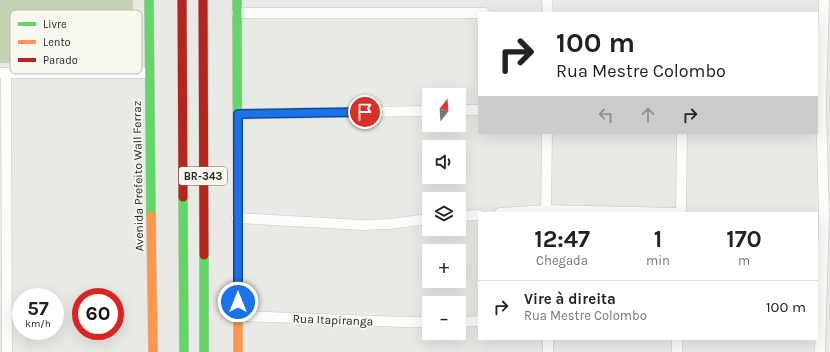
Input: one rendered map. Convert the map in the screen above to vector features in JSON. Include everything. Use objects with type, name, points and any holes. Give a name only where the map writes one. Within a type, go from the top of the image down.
[{"type":"main road","name":"Avenida Prefeito Wall Ferraz","points":[[149,0],[153,352]]},
{"type":"main road","name":"BR-343","points":[[182,0],[184,352]]},
{"type":"main road","name":"BR-343","points":[[203,0],[204,352]]},
{"type":"main road","points":[[237,0],[238,352]]},
{"type":"street","points":[[548,0],[548,12]]},
{"type":"street","points":[[820,352],[827,216],[823,104],[824,0]]},
{"type":"street","points":[[236,13],[478,13]]},
{"type":"street","points":[[3,73],[7,352]]},
{"type":"street","points":[[142,73],[149,73]]},
{"type":"street","points":[[466,110],[478,110]]},
{"type":"street","points":[[238,114],[422,111]]},
{"type":"street","points":[[546,211],[548,134]]},
{"type":"street","points":[[681,212],[682,134]]},
{"type":"street","points":[[523,212],[612,212]]},
{"type":"street","points":[[466,216],[478,215]]},
{"type":"street","points":[[237,218],[362,225],[389,224],[422,220]]},
{"type":"street","name":"Rua Itapiranga","points":[[238,316],[422,322]]},
{"type":"street","points":[[466,322],[478,321]]},
{"type":"street","points":[[548,340],[548,352]]},
{"type":"street","points":[[676,340],[677,352]]},
{"type":"green space","points":[[0,0],[133,0],[133,10],[10,10],[10,63],[0,63]]},
{"type":"traffic: fast","points":[[149,0],[151,216]]},
{"type":"traffic: fast","points":[[237,0],[238,297]]},
{"type":"traffic: fast","points":[[183,197],[184,352]]},
{"type":"traffic: fast","points":[[204,255],[204,352]]},
{"type":"traffic: slow","points":[[151,216],[153,352]]},
{"type":"traffic: slow","points":[[238,297],[238,352]]},
{"type":"traffic: jam","points":[[182,0],[183,197]]},
{"type":"traffic: jam","points":[[203,0],[204,255]]},
{"type":"route","points":[[238,302],[238,114],[365,112]]}]
